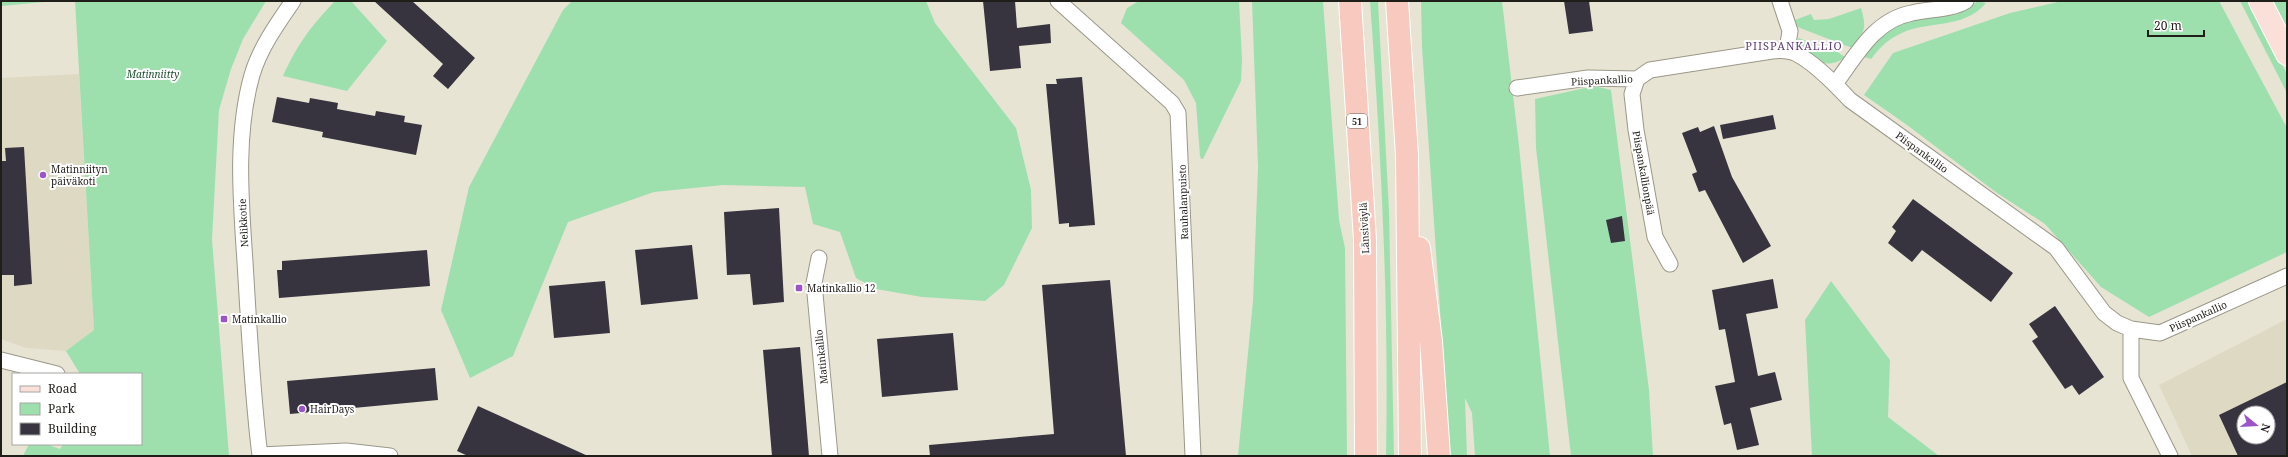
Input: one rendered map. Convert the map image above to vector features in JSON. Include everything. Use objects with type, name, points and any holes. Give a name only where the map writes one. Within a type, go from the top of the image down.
[{"type":"highway","name":"Länsiväylä","points":[[1350,1],[1365,240],[1366,456]]},
{"type":"highway","points":[[1397,1],[1407,155],[1410,456]]},
{"type":"highway","points":[[1407,155],[1431,341],[1439,456]]},
{"type":"main road","points":[[2260,1],[2287,54]]},
{"type":"street","name":"Nelikkotie","points":[[260,455],[255,417],[242,216],[244,125],[252,75],[265,46],[293,1]]},
{"type":"street","name":"Rauhalanpuisto","points":[[1058,1],[1167,98],[1178,113],[1180,124],[1193,456]]},
{"type":"street","points":[[1780,1],[1790,31],[1787,50]]},
{"type":"street","points":[[1835,84],[1875,31],[1888,20],[1910,13],[1946,7],[1966,1]]},
{"type":"street","name":"Piispankallio","points":[[1517,88],[1588,78],[1637,79],[1650,70],[1772,50],[1787,50],[1798,54],[1835,84],[1850,100],[2056,248],[2104,313],[2117,323],[2131,329],[2160,333],[2287,276]]},
{"type":"street","name":"Piispankallionpää","points":[[1637,79],[1632,100],[1638,145],[1655,236],[1670,264]]},
{"type":"street","name":"Matinkallio","points":[[819,258],[814,283],[830,456]]},
{"type":"street","points":[[2131,329],[2131,378],[2170,456]]},
{"type":"street","points":[[1,360],[53,373]]},
{"type":"street","points":[[260,455],[346,450],[390,456]]},
{"type":"shaded area","name":"Matinniityn päiväkoti","points":[[79,74],[94,330],[66,351],[26,348],[1,339],[1,78]]},
{"type":"shaded area","points":[[2287,319],[2287,456],[2192,456],[2159,385]]},
{"type":"green space","points":[[1,1],[55,1],[1,6]]},
{"type":"green space","name":"Matinniitty","points":[[75,1],[266,1],[243,39],[231,69],[219,110],[212,239],[229,456],[23,456],[28,445],[49,445],[60,449],[62,445],[142,445],[142,373],[79,373],[66,351],[94,330]]},
{"type":"green space","points":[[335,1],[351,1],[387,41],[347,91],[283,76],[305,36]]},
{"type":"green space","points":[[572,1],[926,1],[935,23],[1016,128],[1031,190],[1032,228],[1004,285],[985,301],[922,297],[876,289],[856,278],[840,232],[813,224],[805,187],[723,185],[654,192],[568,222],[513,356],[470,378],[441,310],[469,187],[563,10]]},
{"type":"green space","points":[[1139,1],[1239,1],[1242,59],[1241,81],[1203,159],[1201,159],[1200,156],[1196,103],[1184,80],[1121,23],[1127,8]]},
{"type":"green space","points":[[1252,1],[1323,1],[1339,220],[1345,248],[1347,456],[1238,456],[1253,301],[1258,167]]},
{"type":"green space","points":[[1370,1],[1378,1],[1389,211],[1394,456],[1386,456],[1387,399],[1383,228],[1378,114]]},
{"type":"green space","points":[[1421,1],[1502,1],[1519,146],[1550,456],[1475,456],[1472,413],[1465,398],[1467,456],[1450,456],[1422,47]]},
{"type":"green space","points":[[1978,1],[1986,3],[1977,12],[1966,18],[1907,31],[1889,40],[1871,59],[1864,57],[1881,36],[1893,26],[1915,19],[1958,12]]},
{"type":"green space","points":[[2062,1],[2219,1],[2287,128],[2287,252],[2149,317],[2101,287],[2045,224],[1997,193],[1907,125],[1864,95],[1893,53],[2010,13]]},
{"type":"green space","points":[[2240,1],[2249,1],[2287,74],[2287,93]]},
{"type":"green space","points":[[2273,1],[2287,1],[2287,28]]},
{"type":"green space","points":[[1861,8],[1864,21],[1864,30],[1852,48],[1800,28],[1797,26],[1795,20],[1811,14],[1814,20],[1829,19]]},
{"type":"green space","points":[[1798,38],[1836,51],[1845,57],[1831,63],[1816,61],[1804,52]]},
{"type":"green space","points":[[1594,86],[1611,90],[1649,390],[1653,456],[1571,456],[1536,148],[1535,99]]},
{"type":"green space","points":[[1831,281],[1890,360],[1888,417],[1939,456],[1812,456],[1805,320]]},
{"type":"building","points":[[374,1],[412,1],[475,58],[448,89],[433,76],[443,64]]},
{"type":"building","points":[[983,1],[1015,1],[1017,28],[1050,24],[1051,43],[1019,46],[1021,68],[990,71]]},
{"type":"building","points":[[1564,1],[1589,1],[1593,31],[1569,34]]},
{"type":"building","points":[[1082,77],[1095,225],[1069,227],[1069,223],[1059,224],[1046,84],[1057,84],[1056,79]]},
{"type":"building","points":[[277,97],[309,103],[310,98],[338,103],[337,109],[375,116],[376,111],[405,116],[404,122],[422,125],[416,155],[322,137],[323,132],[272,122]]},
{"type":"building","points":[[1773,115],[1776,129],[1723,139],[1720,125]]},
{"type":"building","points":[[1714,126],[1732,177],[1771,246],[1743,263],[1705,190],[1699,192],[1692,174],[1697,172],[1682,133],[1698,127],[1700,132]]},
{"type":"building","points":[[24,147],[32,284],[14,286],[14,275],[1,275],[1,161],[6,161],[5,148]]},
{"type":"building","points":[[1913,199],[2013,273],[1991,302],[1922,250],[1912,262],[1888,243],[1896,231],[1892,227]]},
{"type":"building","points":[[779,208],[784,302],[753,305],[750,274],[727,275],[724,212]]},
{"type":"building","points":[[1622,216],[1625,241],[1611,243],[1606,220]]},
{"type":"building","points":[[692,245],[698,299],[641,305],[635,250]]},
{"type":"building","points":[[427,250],[430,286],[279,298],[277,270],[282,270],[282,261]]},
{"type":"building","points":[[1773,279],[1778,308],[1746,314],[1758,376],[1775,372],[1782,400],[1750,408],[1759,445],[1737,450],[1731,423],[1724,425],[1715,386],[1735,382],[1725,329],[1719,330],[1712,290]]},
{"type":"building","points":[[1110,280],[1126,456],[930,456],[929,445],[1054,434],[1042,285]]},
{"type":"building","points":[[605,281],[610,333],[554,338],[549,286]]},
{"type":"building","points":[[2055,306],[2104,377],[2079,395],[2072,385],[2065,389],[2032,341],[2038,337],[2029,324]]},
{"type":"building","points":[[953,333],[958,390],[882,397],[877,339]]},
{"type":"building","points":[[800,347],[809,456],[772,456],[763,350]]},
{"type":"building","points":[[435,368],[438,400],[290,414],[287,381]]},
{"type":"building","points":[[2287,382],[2287,456],[2238,456],[2219,415],[2236,407],[2236,445],[2276,445],[2276,405],[2240,405]]},
{"type":"building","points":[[478,406],[588,456],[468,456],[457,451]]},
{"type":"place","name":"Matinniityn päiväkoti","points":[[43,175]]},
{"type":"place","name":"Matinkallio 12","points":[[799,288]]},
{"type":"place","name":"Matinkallio","points":[[224,319]]},
{"type":"place","name":"HairDays","points":[[302,409]]},
{"type":"district","name":"PIISPANKALLIO","points":[[1794,45]]}]
